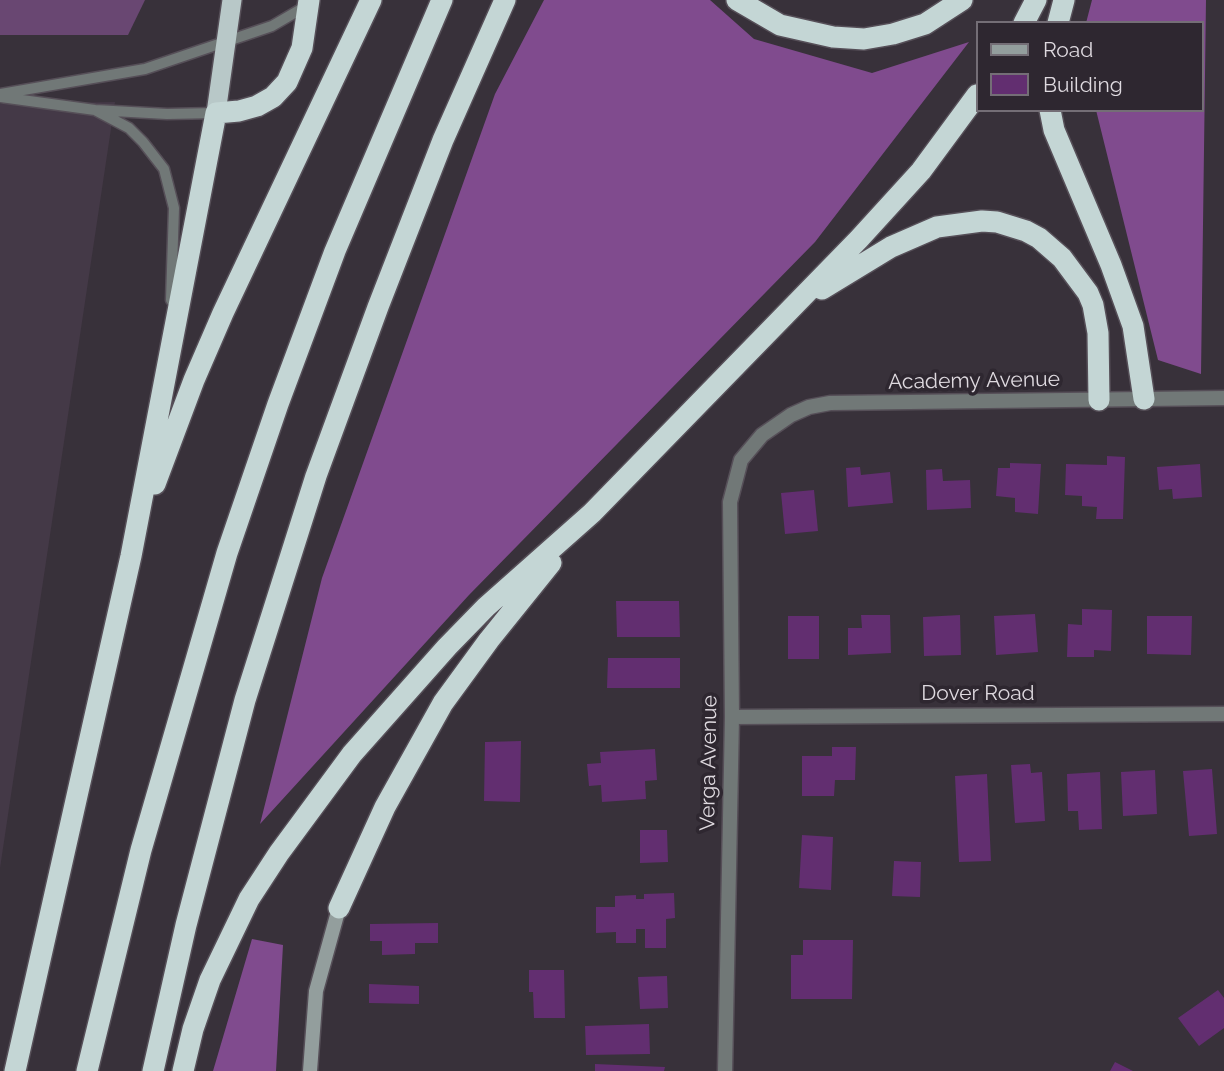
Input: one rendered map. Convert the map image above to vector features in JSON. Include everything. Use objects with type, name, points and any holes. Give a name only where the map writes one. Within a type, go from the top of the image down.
[{"type":"highway","points":[[15,1071],[131,556],[216,113],[232,0]]},
{"type":"highway","points":[[131,556],[167,447],[203,358],[371,0]]},
{"type":"highway","points":[[87,1071],[141,850],[228,553],[278,404],[335,251],[442,0]]},
{"type":"highway","points":[[153,1071],[186,925],[245,700],[316,476],[443,140],[505,0]]},
{"type":"highway","points":[[737,0],[780,25],[833,37],[864,39],[925,24],[962,0]]},
{"type":"highway","points":[[1025,21],[1036,0]]},
{"type":"highway","points":[[1059,21],[1064,0]]},
{"type":"highway","points":[[216,113],[257,106],[273,97],[287,82],[302,48],[311,1]]},
{"type":"highway","points":[[184,1071],[201,1003],[222,951],[249,899],[323,793],[369,735],[447,646],[486,607],[592,513],[797,305],[921,171],[976,96]]},
{"type":"highway","points":[[1050,112],[1054,130],[1111,265],[1133,326],[1144,399]]},
{"type":"highway","points":[[797,305],[891,247],[920,233],[967,221],[997,222],[1012,226],[1039,238],[1052,248],[1072,268],[1088,293],[1098,333],[1099,400]]},
{"type":"highway","points":[[339,908],[385,807],[443,703],[489,640],[592,513]]},
{"type":"main road","points":[[310,1071],[316,991],[339,908]]},
{"type":"street","name":"Academy Avenue","points":[[743,457],[762,435],[791,415],[808,407],[830,403],[1224,398]]},
{"type":"street","name":"Verga Avenue","points":[[724,1071],[732,717],[730,502],[743,457]]},
{"type":"street","name":"Dover Road","points":[[732,717],[1224,714]]},
{"type":"lane","points":[[0,96],[145,69],[272,26],[311,1]]},
{"type":"lane","points":[[0,96],[95,110],[167,114],[216,113]]},
{"type":"lane","points":[[95,110],[129,128],[144,142],[164,169],[174,208],[175,234],[170,344]]},
{"type":"shaded area","points":[[0,0],[145,0],[128,35],[0,35]]},
{"type":"shaded area","points":[[544,0],[710,0],[754,39],[872,73],[969,42],[815,242],[469,595],[260,824],[322,578],[495,94]]},
{"type":"shaded area","points":[[1092,0],[1206,0],[1201,374],[1158,360],[1096,112],[1203,112],[1203,21],[1087,21]]},
{"type":"shaded area","points":[[115,102],[0,868],[0,104]]},
{"type":"shaded area","points":[[252,939],[283,945],[276,1071],[213,1071]]},
{"type":"building","points":[[1107,456],[1125,457],[1123,519],[1096,519],[1097,507],[1082,506],[1082,496],[1065,495],[1066,464],[1107,465]]},
{"type":"building","points":[[1010,463],[1041,464],[1038,514],[1015,512],[1015,498],[996,496],[998,468],[1010,468]]},
{"type":"building","points":[[1200,464],[1202,497],[1173,499],[1172,489],[1159,490],[1157,467]]},
{"type":"building","points":[[860,467],[861,475],[890,472],[893,503],[848,507],[846,468]]},
{"type":"building","points":[[942,469],[943,481],[970,480],[971,508],[927,510],[926,470]]},
{"type":"building","points":[[814,490],[818,531],[785,534],[781,493]]},
{"type":"building","points":[[616,601],[679,601],[680,637],[617,637]]},
{"type":"building","points":[[1082,609],[1112,610],[1111,651],[1094,650],[1094,657],[1067,657],[1068,624],[1082,625]]},
{"type":"building","points":[[1035,614],[1038,652],[996,655],[994,616]]},
{"type":"building","points":[[861,615],[890,615],[891,653],[848,655],[848,628],[862,628]]},
{"type":"building","points":[[960,615],[961,655],[924,656],[923,617]]},
{"type":"building","points":[[788,616],[819,616],[819,659],[788,659]]},
{"type":"building","points":[[1147,616],[1192,616],[1191,655],[1147,654]]},
{"type":"building","points":[[608,658],[680,658],[680,688],[607,688]]},
{"type":"building","points":[[521,741],[520,802],[484,801],[485,742]]},
{"type":"building","points":[[832,747],[856,747],[855,780],[835,780],[834,796],[802,796],[802,756],[832,756]]},
{"type":"building","points":[[655,749],[657,780],[645,781],[646,799],[602,802],[601,785],[589,786],[587,764],[601,763],[600,752]]},
{"type":"building","points":[[1030,764],[1031,773],[1042,772],[1045,821],[1015,823],[1011,765]]},
{"type":"building","points":[[1212,769],[1217,834],[1189,836],[1183,771]]},
{"type":"building","points":[[1155,770],[1157,814],[1123,816],[1121,772]]},
{"type":"building","points":[[1100,772],[1102,829],[1079,830],[1078,811],[1068,811],[1067,774]]},
{"type":"building","points":[[987,774],[991,861],[959,862],[955,776]]},
{"type":"building","points":[[640,830],[667,830],[668,862],[640,863]]},
{"type":"building","points":[[802,835],[833,837],[831,890],[799,888]]},
{"type":"building","points":[[894,861],[921,862],[920,897],[892,896]]},
{"type":"building","points":[[674,893],[675,918],[666,919],[666,948],[645,948],[645,929],[636,929],[636,943],[616,943],[616,932],[596,933],[596,907],[615,907],[615,896],[636,895],[636,899],[644,899],[644,894]]},
{"type":"building","points":[[438,923],[438,943],[415,943],[415,954],[382,955],[382,941],[370,941],[370,924]]},
{"type":"building","points":[[803,940],[853,940],[852,999],[791,999],[791,955],[803,955]]},
{"type":"building","points":[[529,970],[564,970],[565,1018],[534,1018],[533,992],[529,992]]},
{"type":"building","points":[[667,976],[668,1008],[640,1009],[638,977]]},
{"type":"building","points":[[369,984],[419,986],[419,1004],[369,1003]]},
{"type":"building","points":[[1218,990],[1224,998],[1224,1028],[1199,1046],[1178,1018]]},
{"type":"building","points":[[649,1024],[650,1054],[586,1055],[585,1026]]},
{"type":"building","points":[[1115,1062],[1133,1071],[1110,1071]]},
{"type":"building","points":[[595,1064],[665,1067],[664,1071],[595,1071]]}]
